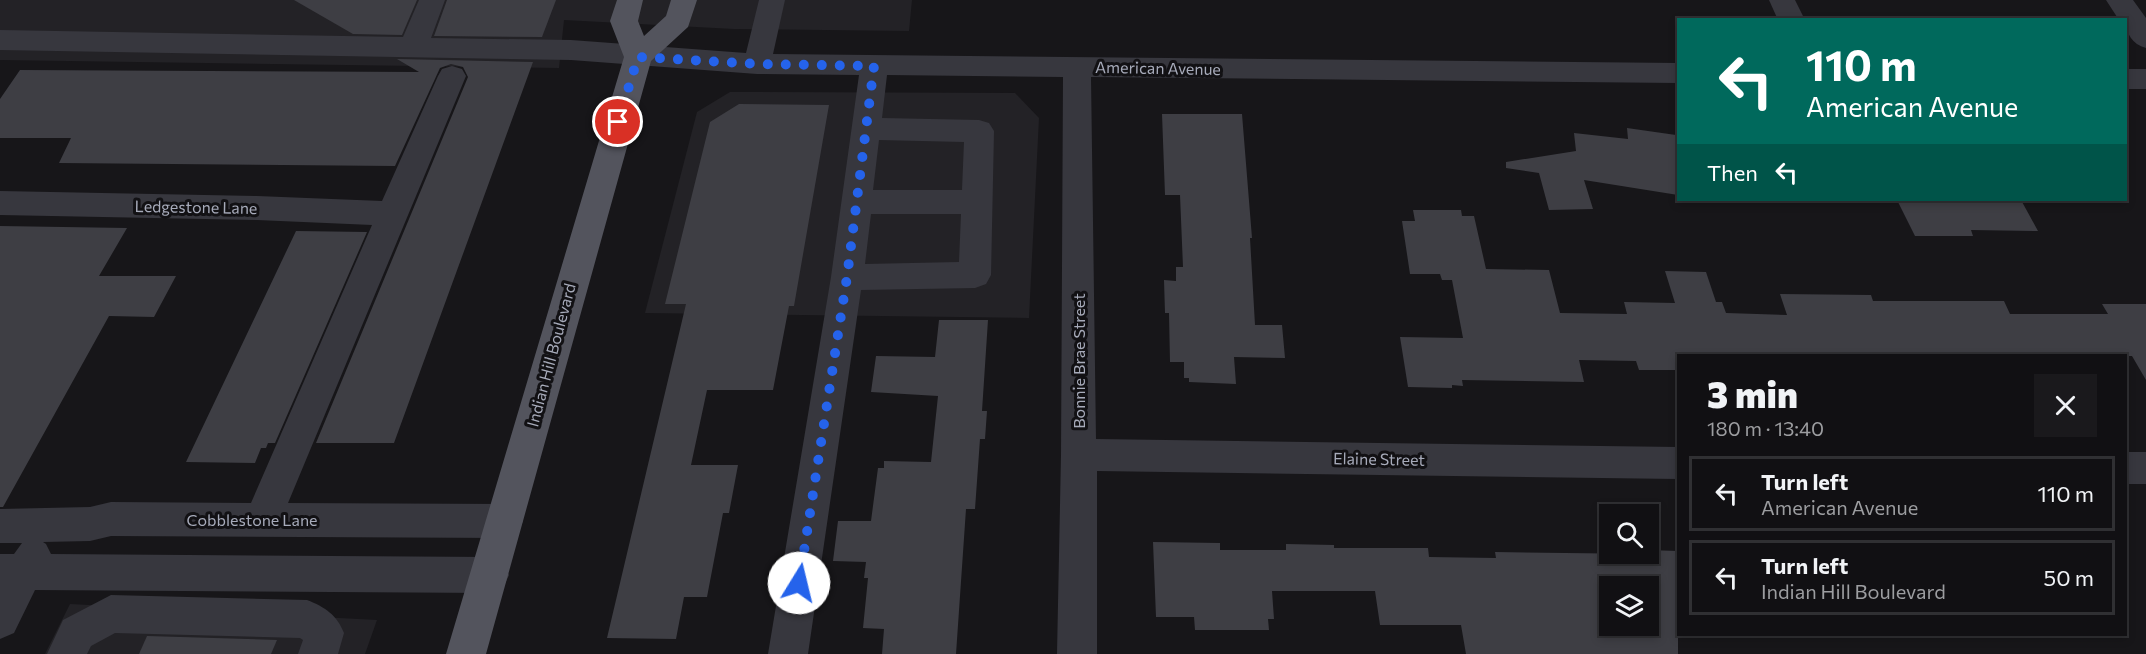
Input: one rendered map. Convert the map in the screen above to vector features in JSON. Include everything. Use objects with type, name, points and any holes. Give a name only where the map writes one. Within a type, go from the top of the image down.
[{"type":"main road","points":[[630,0],[624,21],[638,57],[678,20],[684,0]]},
{"type":"main road","name":"Indian Hill Boulevard","points":[[466,654],[580,251],[638,57]]},
{"type":"street","points":[[413,47],[432,0]]},
{"type":"street","points":[[757,64],[772,0]]},
{"type":"street","points":[[1782,0],[1791,18]]},
{"type":"street","points":[[2119,0],[2146,38]]},
{"type":"street","name":"American Avenue","points":[[0,40],[570,50],[638,57],[757,64],[1677,73]]},
{"type":"street","points":[[788,654],[847,277],[874,66]]},
{"type":"street","name":"Bonnie Brae Street","points":[[1077,67],[1079,455],[1077,654]]},
{"type":"street","points":[[263,521],[279,476],[452,76]]},
{"type":"street","points":[[2127,79],[2146,80]]},
{"type":"street","points":[[847,277],[975,275],[979,131],[867,129]]},
{"type":"street","points":[[856,202],[977,202]]},
{"type":"street","name":"Ledgestone Lane","points":[[0,203],[257,208],[391,214]]},
{"type":"street","name":"Elaine Street","points":[[1079,455],[1677,463]]},
{"type":"street","points":[[2127,468],[2146,468]]},
{"type":"street","name":"Cobblestone Lane","points":[[0,526],[90,524],[111,519],[505,522]]},
{"type":"street","points":[[0,620],[13,572],[49,525]]},
{"type":"street","points":[[13,572],[490,575]]},
{"type":"street","points":[[67,654],[77,633],[111,614],[308,619],[325,633],[318,654]]},
{"type":"shaded area","points":[[0,0],[912,0],[909,31],[734,29],[564,20],[559,68],[0,60]]},
{"type":"shaded area","points":[[730,92],[1015,93],[1039,118],[1029,318],[645,313],[697,112]]},
{"type":"shaded area","points":[[70,604],[377,620],[365,654],[45,654]]},
{"type":"building","points":[[294,0],[417,0],[402,35],[353,34]]},
{"type":"building","points":[[447,0],[556,0],[542,37],[434,36]]},
{"type":"building","points":[[397,59],[533,62],[394,443],[316,443],[468,77],[463,67],[451,64],[440,68],[395,166],[59,163],[71,138],[0,138],[0,99],[20,70],[419,72]]},
{"type":"building","points":[[739,104],[829,105],[794,306],[789,306],[773,390],[707,390],[691,465],[738,465],[729,513],[723,513],[707,597],[684,597],[676,639],[607,638],[686,304],[665,304],[710,122]]},
{"type":"building","points":[[1162,114],[1242,114],[1252,238],[1250,238],[1255,325],[1282,325],[1285,358],[1234,357],[1236,384],[1189,382],[1189,378],[1184,378],[1184,362],[1170,362],[1169,313],[1165,313],[1164,280],[1176,281],[1176,267],[1183,267],[1180,195],[1165,195]]},
{"type":"building","points":[[1627,128],[1676,135],[1677,195],[1584,180],[1593,209],[1549,210],[1539,173],[1506,168],[1506,162],[1576,151],[1574,133],[1628,139]]},
{"type":"building","points":[[1898,201],[2022,201],[2038,231],[1971,230],[1973,236],[1915,236]]},
{"type":"building","points":[[1413,210],[1461,210],[1462,216],[1474,216],[1486,269],[1549,270],[1560,313],[1627,314],[1624,302],[1675,303],[1665,271],[1706,272],[1716,302],[1722,302],[1726,313],[1787,315],[1780,294],[1871,295],[1873,301],[2004,301],[2010,314],[2108,314],[2102,304],[2146,304],[2146,380],[2132,356],[2127,356],[2127,354],[1677,354],[1677,370],[1639,370],[1636,361],[1579,360],[1584,382],[1462,380],[1463,386],[1452,385],[1452,388],[1408,387],[1400,337],[1463,338],[1452,280],[1442,280],[1440,274],[1410,274],[1402,221],[1415,221]]},
{"type":"building","points":[[0,226],[127,228],[99,276],[176,276],[154,317],[109,316],[3,507],[0,507]]},
{"type":"building","points":[[296,231],[367,232],[275,443],[268,443],[266,448],[261,448],[255,463],[186,462]]},
{"type":"building","points":[[939,320],[988,320],[982,411],[987,411],[985,439],[980,439],[975,509],[966,509],[956,654],[882,654],[884,629],[863,628],[868,578],[864,578],[866,562],[833,561],[838,521],[871,521],[878,468],[884,468],[884,461],[931,462],[938,396],[871,392],[876,356],[935,357]]},
{"type":"building","points":[[1153,542],[1220,543],[1220,550],[1286,550],[1286,544],[1334,545],[1334,548],[1428,548],[1429,557],[1496,558],[1495,552],[1599,553],[1599,564],[1659,564],[1659,550],[1677,551],[1678,654],[1466,654],[1461,625],[1380,625],[1375,591],[1272,591],[1274,619],[1268,619],[1269,630],[1195,630],[1194,617],[1156,617]]},
{"type":"building","points":[[147,636],[277,640],[271,654],[139,654]]},
{"type":"route","points":[[618,122],[638,57],[757,64],[874,66],[847,277],[799,583]]}]
